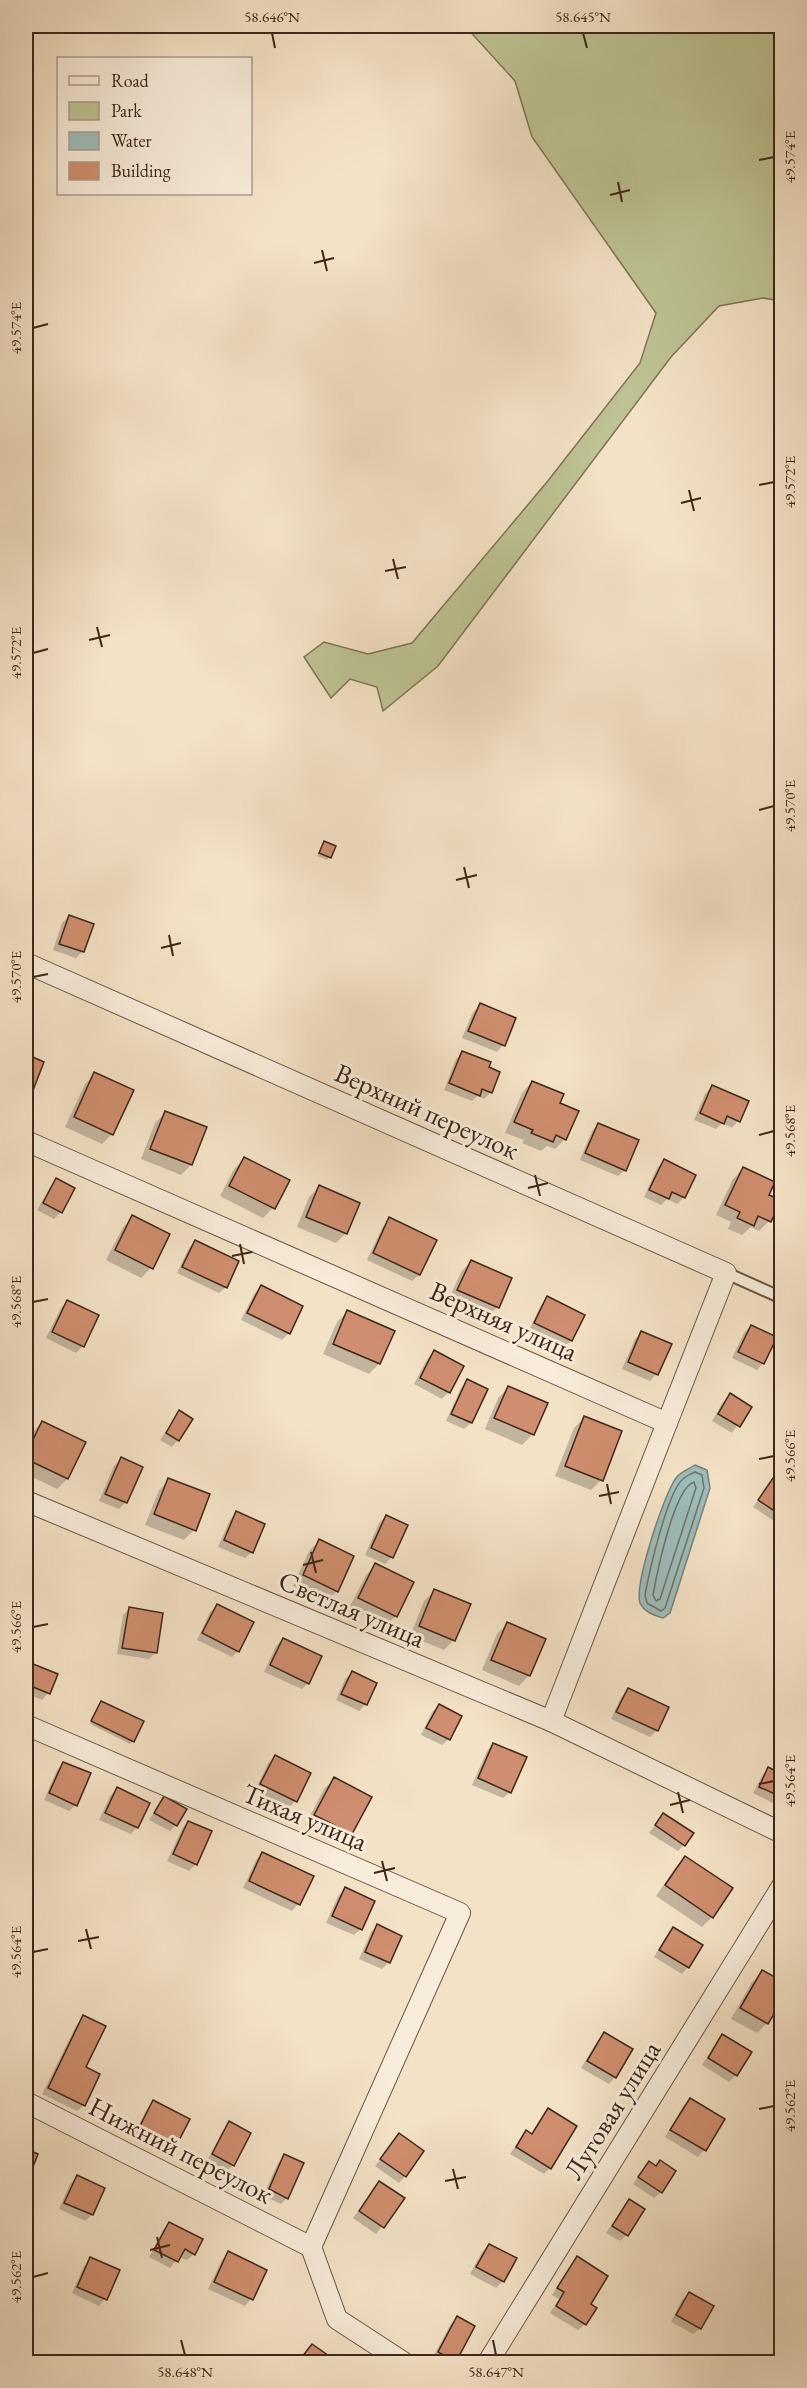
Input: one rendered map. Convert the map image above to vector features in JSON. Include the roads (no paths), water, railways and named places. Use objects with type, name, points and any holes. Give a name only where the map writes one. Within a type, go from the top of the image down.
[{"type":"street","name":"Верхний переулок","points":[[26,963],[726,1273]]},
{"type":"street","name":"Верхняя улица","points":[[26,1141],[667,1423]]},
{"type":"street","points":[[551,1721],[726,1273]]},
{"type":"street","name":"Светлая улица","points":[[26,1502],[551,1721],[782,1833]]},
{"type":"street","name":"Тихая улица","points":[[26,1725],[459,1912],[311,2247]]},
{"type":"street","name":"Луговая улица","points":[[488,2362],[782,1886]]},
{"type":"street","name":"Нижний переулок","points":[[26,2102],[311,2247]]},
{"type":"street","points":[[311,2247],[337,2319],[403,2362]]},
{"type":"lane","points":[[726,1273],[782,1298]]},
{"type":"water","points":[[695,1465],[707,1470],[710,1488],[670,1613],[663,1618],[647,1611],[640,1603],[641,1578],[651,1540],[671,1487],[682,1472]]}]
